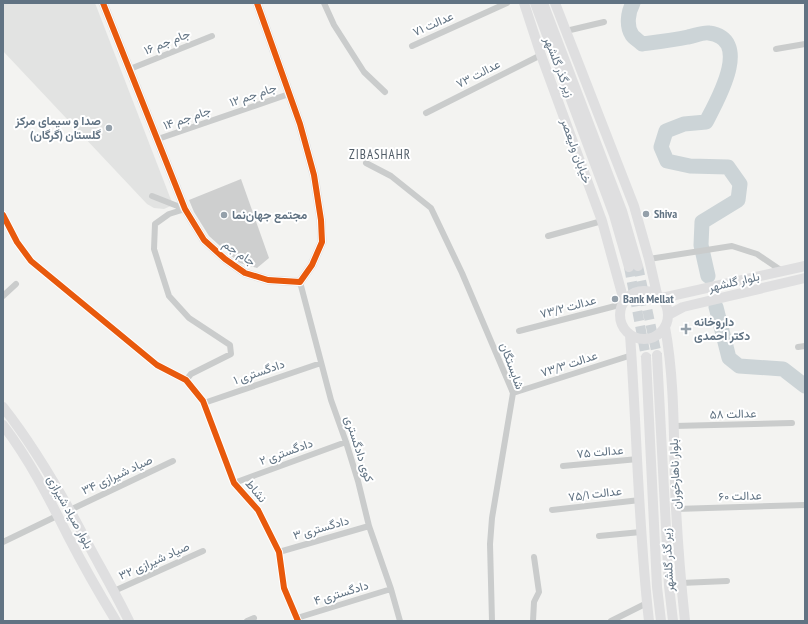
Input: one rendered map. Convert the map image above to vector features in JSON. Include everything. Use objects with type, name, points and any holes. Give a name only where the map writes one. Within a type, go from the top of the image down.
[{"type":"main road","name":"خیابان ولیعصر","points":[[524,3],[541,55],[602,220],[615,265],[623,303]]},
{"type":"main road","name":"زیر گذر گلشهر","points":[[535,3],[634,266],[622,211],[543,3]]},
{"type":"main road","points":[[555,3],[634,206],[660,296],[666,304],[668,315],[665,327],[659,334],[650,339],[640,339],[630,335],[624,328],[620,319],[620,310],[623,303],[629,296],[643,290],[660,296]]},
{"type":"main road","points":[[615,265],[626,271],[635,272],[646,268],[650,261]]},
{"type":"main road","name":"بلوار گلشهر","points":[[660,296],[805,266]]},
{"type":"main road","name":"بلوار گلشهر","points":[[668,315],[683,308],[805,278]]},
{"type":"main road","name":"بلوار ناهارخوران","points":[[665,327],[670,354],[674,426],[676,509],[685,621]]},
{"type":"main road","points":[[630,335],[641,532],[649,621]]},
{"type":"main road","points":[[632,359],[654,350],[663,351],[670,354]]},
{"type":"main road","name":"زیر گذر گلشهر","points":[[657,355],[669,586],[673,621]]},
{"type":"main road","name":"زیر گذر گلشهر","points":[[646,357],[657,587],[661,621]]},
{"type":"main road","name":"بلوار صیاد شیرازی","points":[[3,407],[22,431],[45,467],[70,510],[129,621]]},
{"type":"main road","name":"بلوار صیاد شیرازی","points":[[3,425],[32,468],[116,621]]},
{"type":"street","name":"جام جم","points":[[105,3],[185,209],[204,240],[225,259],[246,273],[268,280],[300,282]]},
{"type":"street","points":[[257,3],[300,124],[314,175],[321,220],[322,242],[312,265],[300,282]]},
{"type":"street","points":[[324,3],[334,25],[364,72],[385,92]]},
{"type":"street","name":"عدالت ۷۱","points":[[412,46],[507,3]]},
{"type":"street","points":[[566,31],[604,22]]},
{"type":"street","name":"۱۶ جام جم","points":[[130,69],[212,36]]},
{"type":"street","points":[[776,49],[805,44]]},
{"type":"street","name":"عدالت ۷۳","points":[[426,113],[541,55]]},
{"type":"street","name":"۱۲ جام جم","points":[[224,116],[289,94]]},
{"type":"street","name":"۱۴ جام جم","points":[[158,139],[224,116]]},
{"type":"street","name":"شایستگان","points":[[366,163],[391,176],[431,208],[462,273],[512,393],[492,518],[490,544],[492,621]]},
{"type":"street","points":[[152,196],[185,209]]},
{"type":"street","points":[[3,215],[17,242],[30,261],[157,365],[186,380],[191,374],[231,354],[230,345],[189,318],[169,296],[162,276],[154,249],[155,224],[169,214],[185,209]]},
{"type":"street","points":[[548,236],[602,220]]},
{"type":"street","points":[[650,261],[732,246],[757,254],[782,271]]},
{"type":"street","name":"کوی دادگستری","points":[[300,282],[331,400],[346,442],[358,481],[369,526],[400,621]]},
{"type":"street","points":[[3,296],[16,284]]},
{"type":"street","name":"عدالت ۷۳/۲","points":[[519,332],[623,303]]},
{"type":"street","points":[[798,347],[805,346]]},
{"type":"street","name":"۷۳/۳ عدالت","points":[[512,393],[632,359]]},
{"type":"street","name":"دادگستری ۱","points":[[204,403],[321,363]]},
{"type":"street","name":"نشاط","points":[[186,380],[204,403],[234,483],[258,510],[279,552],[284,588],[297,619]]},
{"type":"street","name":"عدالت ۵۸","points":[[674,426],[792,423]]},
{"type":"street","name":"دادگستری ۲","points":[[234,483],[346,442]]},
{"type":"street","name":"۷۵ عدالت","points":[[563,466],[638,459]]},
{"type":"street","name":"صیاد شیرازی ۳۴","points":[[70,510],[173,461]]},
{"type":"street","name":"۷۵/۱ عدالت","points":[[552,510],[640,500]]},
{"type":"street","name":"عدالت ۶۰","points":[[676,509],[805,505]]},
{"type":"street","points":[[3,542],[59,515]]},
{"type":"street","name":"دادگستری ۳","points":[[279,552],[369,526]]},
{"type":"street","points":[[599,536],[641,532]]},
{"type":"street","name":"صیاد شیرازی ۳۲","points":[[114,592],[203,551]]},
{"type":"street","points":[[533,621],[534,602],[539,592],[534,557]]},
{"type":"street","points":[[681,583],[727,582]]},
{"type":"street","name":"دادگستری ۴","points":[[297,619],[391,590]]},
{"type":"street","points":[[611,621],[647,603]]},
{"type":"street","points":[[247,621],[254,618]]},
{"type":"shaded area","name":"صدا و سیمای مرکز گلستان (گرگان)","points":[[3,3],[95,3],[173,205],[164,209],[154,208],[147,204],[3,51]]},
{"type":"building","name":"مجتمع جهان‌نما","points":[[241,179],[269,258],[257,268],[240,263],[209,236],[194,212],[189,200]]},
{"type":"waterway","points":[[633,3],[628,23],[633,36],[642,44],[709,33],[722,38],[729,46],[730,58],[728,72],[717,100],[706,122],[684,124],[666,131],[661,147],[667,161],[690,166],[728,167],[740,184],[738,200],[702,222],[701,245],[708,276]]},
{"type":"waterway","points":[[716,307],[729,358],[739,366],[783,369],[805,386]]},
{"type":"tunnel","points":[[638,266],[657,355]]},
{"type":"tunnel","points":[[629,267],[646,357]]},
{"type":"cycle path","points":[[103,3],[185,209],[204,240],[225,259],[245,273],[268,280],[300,282],[312,265],[322,242],[321,220],[314,175],[300,124],[257,3]]},
{"type":"cycle path","points":[[3,215],[17,242],[31,261],[157,365],[186,380],[203,401],[234,483],[258,510],[279,552],[284,588],[298,621]]},
{"type":"place","name":"صدا و سیمای مرکز گلستان (گرگان)","points":[[109,128]]},
{"type":"place","name":"Shiva","points":[[646,214]]},
{"type":"place","name":"مجتمع جهان‌نما","points":[[224,215]]},
{"type":"place","name":"Bank Mellat","points":[[615,299]]},
{"type":"place","name":"داروخانه دکتر احمدی","points":[[686,329]]},
{"type":"district","name":"ZIBASHAHR","points":[[380,154]]}]
